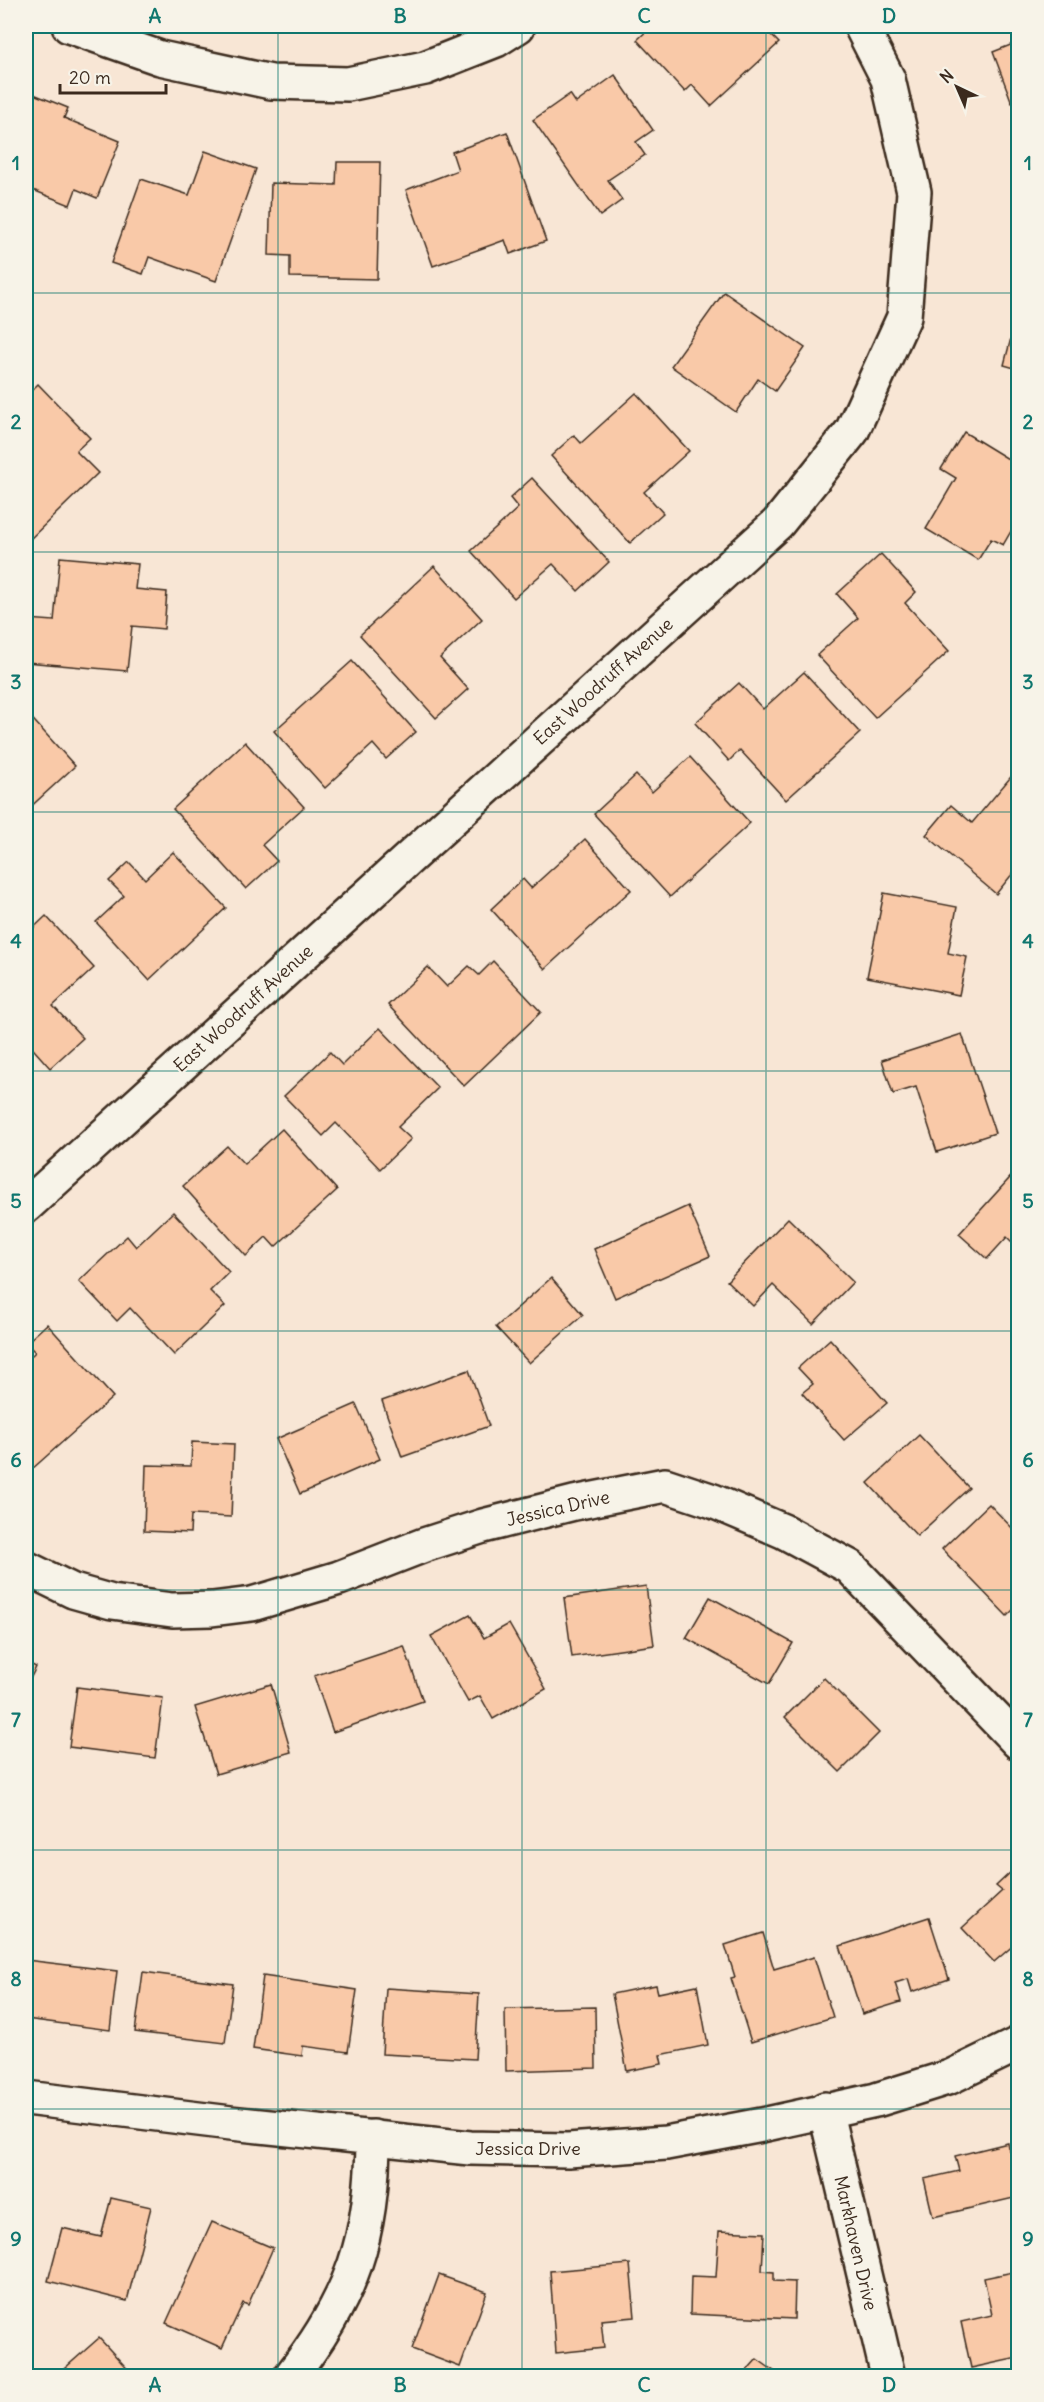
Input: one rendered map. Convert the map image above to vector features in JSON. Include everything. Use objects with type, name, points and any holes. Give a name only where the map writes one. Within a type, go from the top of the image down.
[{"type":"street","points":[[69,26],[160,58],[271,82],[348,84],[425,68],[496,40],[518,26]]},
{"type":"street","name":"East Woodruff Avenue","points":[[26,1206],[778,523],[852,431],[904,317],[914,192],[888,80],[861,26]]},
{"type":"street","name":"Jessica Drive","points":[[26,1568],[74,1591],[112,1602],[172,1610],[212,1610],[252,1604],[339,1578],[424,1545],[483,1526],[574,1503],[665,1485],[713,1501],[783,1531],[850,1567],[1018,1742]]},
{"type":"street","name":"Jessica Drive","points":[[26,2097],[231,2123],[470,2148],[568,2150],[666,2142],[762,2125],[825,2109],[876,2100],[950,2077],[1018,2044]]},
{"type":"street","name":"Markhaven Drive","points":[[825,2109],[888,2376]]},
{"type":"street","points":[[291,2376],[321,2338],[341,2302],[356,2264],[367,2225],[373,2137]]},
{"type":"building","points":[[652,26],[762,26],[779,43],[711,106],[692,85],[685,92],[637,40]]},
{"type":"building","points":[[1018,42],[1018,100],[1012,103],[993,52]]},
{"type":"building","points":[[615,75],[653,130],[636,142],[645,155],[608,180],[622,200],[600,216],[533,120],[570,94],[576,103]]},
{"type":"building","points":[[31,93],[68,108],[64,118],[120,141],[97,198],[76,189],[70,205],[28,188],[26,194],[26,107]]},
{"type":"building","points":[[507,132],[546,241],[510,254],[505,240],[433,266],[406,190],[458,170],[452,152]]},
{"type":"building","points":[[205,151],[256,169],[216,281],[149,257],[143,274],[111,263],[141,179],[189,195]]},
{"type":"building","points":[[337,162],[380,162],[377,279],[290,277],[290,256],[269,255],[271,183],[336,185]]},
{"type":"building","points":[[724,292],[805,348],[775,391],[758,379],[736,412],[671,366]]},
{"type":"building","points":[[1018,311],[1018,369],[1004,365]]},
{"type":"building","points":[[38,384],[90,438],[76,451],[98,473],[26,543],[26,396]]},
{"type":"building","points":[[636,393],[689,451],[644,492],[663,513],[630,543],[551,456],[574,435],[581,443]]},
{"type":"building","points":[[964,432],[1018,465],[1018,519],[1003,545],[991,539],[978,560],[926,529],[956,478],[941,469]]},
{"type":"building","points":[[532,478],[609,562],[578,591],[553,564],[514,598],[471,551],[518,508],[510,498]]},
{"type":"building","points":[[881,554],[916,592],[905,603],[949,651],[875,718],[817,655],[858,618],[837,594]]},
{"type":"building","points":[[60,557],[138,564],[135,589],[167,592],[164,629],[132,626],[127,671],[26,662],[28,619],[54,621]]},
{"type":"building","points":[[434,566],[482,619],[440,658],[468,689],[436,718],[360,635]]},
{"type":"building","points":[[352,661],[416,732],[386,759],[373,744],[325,788],[274,731]]},
{"type":"building","points":[[804,672],[860,733],[786,800],[740,750],[729,761],[695,723],[739,683],[763,709]]},
{"type":"building","points":[[26,712],[75,766],[26,811]]},
{"type":"building","points":[[245,742],[304,807],[262,845],[277,861],[246,889],[173,809]]},
{"type":"building","points":[[690,757],[750,823],[670,897],[594,814],[636,775],[652,792]]},
{"type":"building","points":[[1015,772],[1018,775],[1018,867],[996,894],[926,835],[951,805],[972,823]]},
{"type":"building","points":[[585,839],[631,890],[545,969],[491,909],[523,879],[531,888]]},
{"type":"building","points":[[173,852],[226,908],[149,980],[96,922],[124,896],[109,881],[129,862],[145,879]]},
{"type":"building","points":[[884,893],[957,907],[948,953],[967,957],[959,995],[867,977]]},
{"type":"building","points":[[46,916],[94,968],[53,1006],[83,1038],[50,1068],[26,1041],[26,935]]},
{"type":"building","points":[[493,961],[541,1012],[464,1086],[388,1005],[428,967],[447,987],[469,966],[479,975]]},
{"type":"building","points":[[380,1028],[438,1088],[398,1127],[411,1139],[380,1169],[336,1123],[323,1136],[284,1096],[330,1052],[342,1065]]},
{"type":"building","points":[[962,1034],[995,1133],[937,1152],[916,1087],[893,1094],[882,1060]]},
{"type":"building","points":[[282,1129],[337,1190],[275,1247],[266,1237],[246,1256],[183,1186],[227,1146],[244,1164]]},
{"type":"building","points":[[1018,1169],[1018,1248],[1007,1237],[987,1259],[959,1234]]},
{"type":"building","points":[[688,1206],[710,1256],[615,1298],[594,1249]]},
{"type":"building","points":[[173,1212],[229,1272],[210,1291],[225,1306],[174,1355],[130,1308],[117,1321],[79,1281],[127,1236],[136,1247]]},
{"type":"building","points":[[788,1218],[853,1282],[813,1324],[773,1285],[753,1306],[727,1281]]},
{"type":"building","points":[[551,1278],[583,1315],[529,1363],[496,1327]]},
{"type":"building","points":[[47,1324],[113,1397],[31,1470],[26,1464],[26,1361],[35,1352],[26,1343]]},
{"type":"building","points":[[830,1339],[887,1403],[844,1440],[802,1393],[813,1384],[798,1368]]},
{"type":"building","points":[[469,1370],[489,1426],[402,1457],[382,1401]]},
{"type":"building","points":[[356,1404],[380,1459],[300,1494],[276,1439]]},
{"type":"building","points":[[919,1435],[969,1488],[917,1536],[868,1483]]},
{"type":"building","points":[[192,1442],[234,1444],[231,1517],[191,1515],[190,1533],[144,1531],[146,1465],[191,1466]]},
{"type":"building","points":[[989,1504],[1018,1534],[1018,1605],[1007,1616],[942,1549]]},
{"type":"building","points":[[646,1586],[654,1645],[572,1657],[564,1598]]},
{"type":"building","points":[[710,1597],[793,1643],[769,1684],[686,1638]]},
{"type":"building","points":[[470,1615],[484,1638],[509,1624],[546,1689],[493,1719],[480,1696],[468,1702],[431,1636]]},
{"type":"building","points":[[404,1646],[423,1701],[333,1732],[314,1676]]},
{"type":"building","points":[[26,1662],[36,1667],[26,1687]]},
{"type":"building","points":[[824,1678],[879,1733],[840,1772],[785,1717]]},
{"type":"building","points":[[271,1684],[291,1752],[216,1774],[195,1707]]},
{"type":"building","points":[[77,1687],[163,1698],[155,1758],[69,1747]]},
{"type":"building","points":[[1013,1870],[1018,1876],[1018,1947],[1015,1944],[994,1962],[962,1928],[1002,1891],[996,1886]]},
{"type":"building","points":[[929,1917],[949,1979],[912,1992],[908,1979],[895,1983],[901,2002],[862,2014],[840,1946]]},
{"type":"building","points":[[763,1933],[774,1969],[814,1957],[833,2017],[751,2042],[731,1978],[735,1977],[725,1945]]},
{"type":"building","points":[[26,1960],[117,1971],[110,2030],[26,2019]]},
{"type":"building","points":[[143,1972],[233,1984],[225,2043],[135,2032]]},
{"type":"building","points":[[263,1976],[357,1990],[348,2052],[303,2046],[302,2056],[253,2049]]},
{"type":"building","points":[[656,1985],[658,1993],[697,1985],[708,2045],[660,2055],[662,2064],[627,2071],[612,1994]]},
{"type":"building","points":[[386,1988],[479,1994],[475,2059],[382,2054]]},
{"type":"building","points":[[595,2007],[596,2068],[506,2071],[505,2009]]},
{"type":"building","points":[[1008,2143],[1018,2197],[933,2217],[924,2179],[959,2171],[955,2156]]},
{"type":"building","points":[[111,2198],[151,2207],[127,2301],[48,2281],[62,2228],[101,2237]]},
{"type":"building","points":[[212,2222],[273,2248],[248,2305],[243,2303],[222,2348],[166,2323]]},
{"type":"building","points":[[719,2231],[764,2233],[762,2271],[774,2272],[774,2281],[795,2282],[794,2319],[690,2314],[691,2276],[716,2277]]},
{"type":"building","points":[[630,2264],[635,2317],[601,2320],[604,2348],[556,2353],[550,2271]]},
{"type":"building","points":[[1018,2271],[1018,2358],[971,2368],[961,2322],[992,2315],[984,2278]]},
{"type":"building","points":[[439,2275],[487,2292],[460,2367],[412,2349]]},
{"type":"building","points":[[99,2338],[134,2376],[56,2376]]},
{"type":"building","points":[[757,2359],[781,2376],[742,2376]]}]
